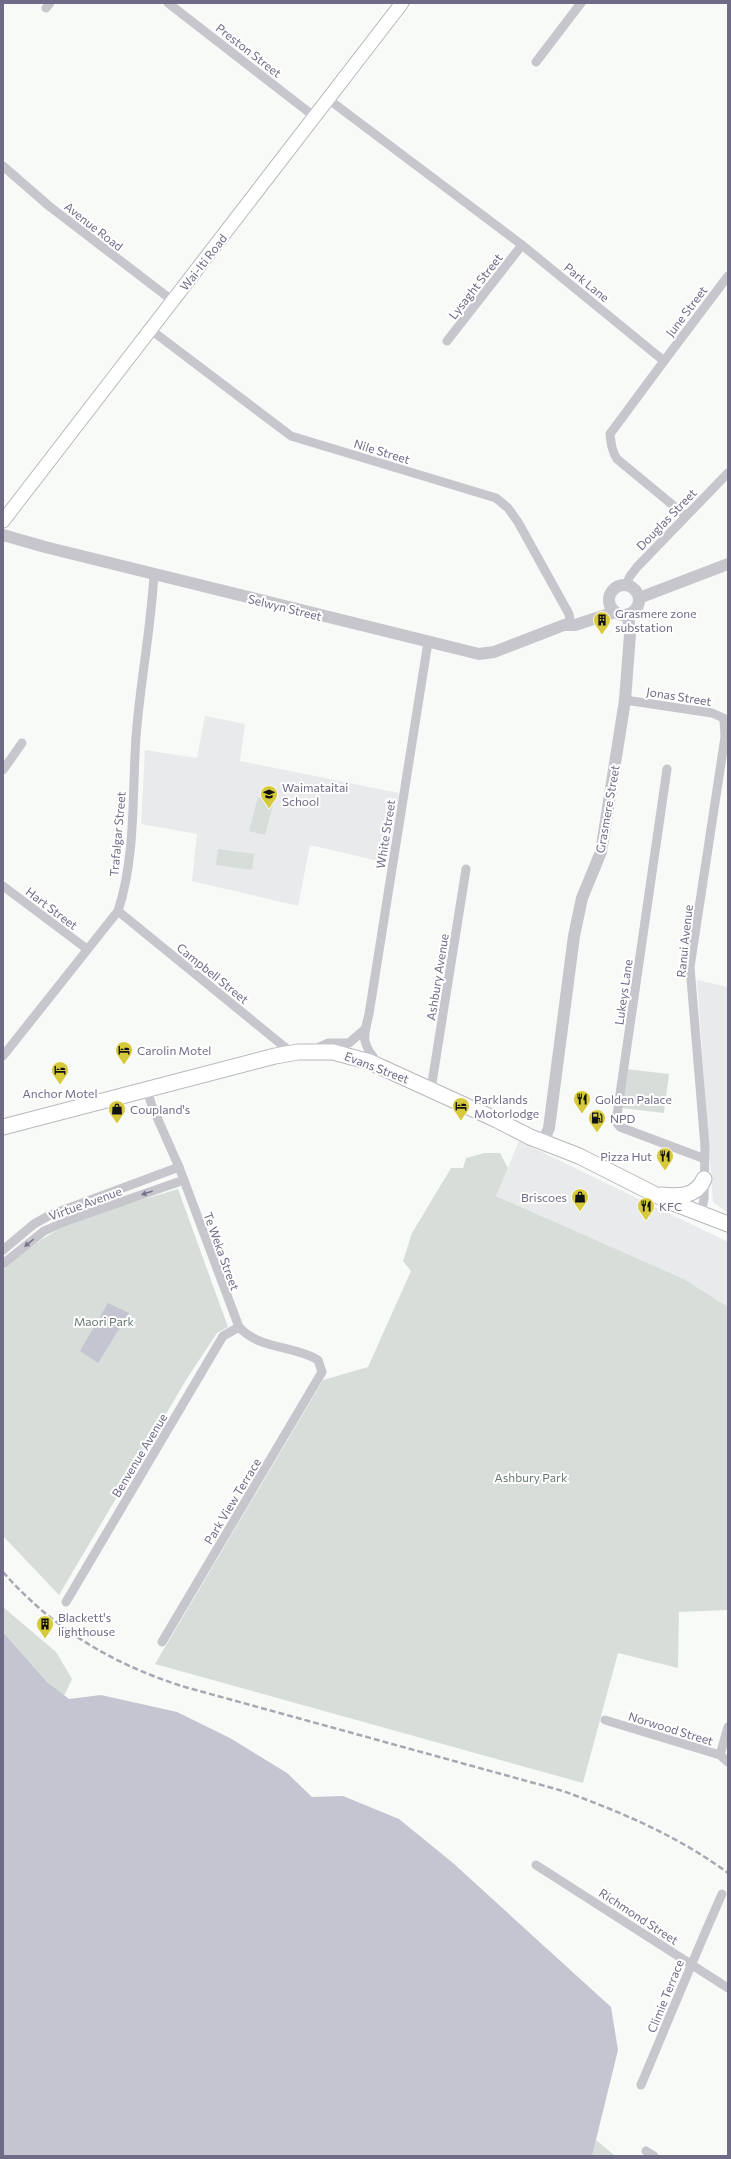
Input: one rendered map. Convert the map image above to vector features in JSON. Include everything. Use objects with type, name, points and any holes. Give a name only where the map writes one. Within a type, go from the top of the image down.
[{"type":"highway","name":"Evans Street","points":[[3,1127],[292,1053],[309,1052],[345,1054],[381,1067],[497,1120],[530,1137],[579,1156],[589,1163],[658,1195],[682,1208],[728,1224]]},
{"type":"highway","points":[[658,1195],[676,1197],[691,1194],[701,1186],[704,1179]]},
{"type":"main road","name":"Wai-Iti Road","points":[[3,521],[402,3]]},
{"type":"street","name":"Preston Street","points":[[168,3],[315,117]]},
{"type":"street","points":[[536,62],[581,3]]},
{"type":"street","name":"Park Lane","points":[[328,99],[522,245],[664,361]]},
{"type":"street","name":"Avenue Road","points":[[3,166],[49,206],[172,301]]},
{"type":"street","name":"Lysaght Street","points":[[447,341],[522,245]]},
{"type":"street","name":"June Street","points":[[664,361],[728,276]]},
{"type":"street","name":"Nile Street","points":[[151,330],[291,436],[496,498],[508,508],[518,522],[569,614],[567,622]]},
{"type":"street","points":[[664,361],[610,434],[612,452],[618,460],[686,516]]},
{"type":"street","name":"Douglas Street","points":[[626,586],[630,576],[637,567],[728,473]]},
{"type":"street","name":"Selwyn Street","points":[[3,535],[470,653],[486,654],[567,622],[612,609]]},
{"type":"street","points":[[639,598],[728,564]]},
{"type":"street","name":"Trafalgar Street","points":[[3,1056],[118,911],[124,894],[131,834],[136,736],[154,574]]},
{"type":"street","points":[[626,586],[635,590],[639,598],[635,610],[628,615],[612,609],[610,595],[616,587],[626,586]]},
{"type":"street","name":"Grasmere Street","points":[[543,1142],[549,1128],[574,936],[582,898],[601,852],[624,700],[630,634],[628,615]]},
{"type":"street","name":"White Street","points":[[381,1067],[366,1048],[364,1030],[369,1014],[428,642]]},
{"type":"street","name":"Jonas Street","points":[[624,700],[712,713],[726,720]]},
{"type":"street","name":"Ranui Avenue","points":[[701,1214],[704,1199],[705,1159],[690,967],[725,737],[726,720]]},
{"type":"street","points":[[3,770],[22,743]]},
{"type":"street","name":"Lukeys Lane","points":[[667,769],[616,1122],[620,1127],[705,1159]]},
{"type":"street","name":"Ashbury Avenue","points":[[431,1089],[466,869]]},
{"type":"street","name":"Hart Street","points":[[3,886],[87,949]]},
{"type":"street","name":"Campbell Street","points":[[118,911],[292,1053]]},
{"type":"street","points":[[309,1052],[328,1043],[349,1043],[364,1030]]},
{"type":"street","name":"Te Weka Street","points":[[147,1090],[152,1106],[179,1167],[239,1327]]},
{"type":"street","name":"Virtue Avenue","points":[[3,1250],[34,1224],[50,1215],[179,1167]]},
{"type":"street","name":"Virtue Avenue","points":[[3,1264],[44,1231],[69,1220],[184,1180]]},
{"type":"street","name":"Park View Terrace","points":[[162,1642],[322,1372],[318,1360],[307,1354],[262,1343],[246,1335],[239,1327]]},
{"type":"street","name":"Benvenue Avenue","points":[[66,1602],[223,1336],[239,1327]]},
{"type":"street","name":"Norwood Street","points":[[605,1720],[720,1755],[728,1762]]},
{"type":"street","points":[[720,1755],[728,1727]]},
{"type":"street","name":"Richmond Street","points":[[536,1865],[728,1988]]},
{"type":"street","name":"Climie Terrace","points":[[641,2085],[685,1983],[691,1964],[722,1894]]},
{"type":"street","points":[[646,2151],[654,2156]]},
{"type":"shaded area","name":"Waimataitai School","points":[[205,716],[245,724],[240,761],[399,793],[387,863],[310,845],[298,906],[192,881],[197,834],[141,824],[145,750],[197,758]]},
{"type":"shaded area","points":[[697,980],[728,987],[728,1213],[713,1202]]},
{"type":"shaded area","points":[[519,1141],[728,1242],[728,1307],[684,1279],[496,1196]]},
{"type":"shaded area","points":[[108,1303],[129,1313],[98,1363],[80,1351]]},
{"type":"shaded area","points":[[3,1632],[47,1682],[69,1699],[101,1695],[177,1712],[230,1738],[287,1773],[312,1797],[343,1796],[399,1819],[453,1863],[611,2007],[618,2050],[592,2156],[3,2156]]},
{"type":"green space","points":[[258,797],[274,801],[265,835],[249,831]]},
{"type":"green space","points":[[218,849],[254,854],[252,870],[216,865]]},
{"type":"green space","points":[[626,1069],[669,1074],[664,1113],[622,1108]]},
{"type":"green space","name":"Ashbury Park","points":[[485,1153],[500,1153],[508,1168],[496,1196],[684,1279],[728,1307],[728,1610],[679,1612],[678,1668],[618,1653],[583,1783],[155,1664],[323,1380],[368,1367],[411,1271],[403,1261],[412,1233],[451,1168],[463,1168],[466,1158]]},
{"type":"green space","name":"Maori Park","points":[[178,1189],[228,1327],[217,1333],[186,1380],[59,1595],[3,1536],[3,1270],[37,1242],[74,1222],[118,1206]]},
{"type":"green space","points":[[3,1607],[56,1652],[72,1679],[64,1696],[47,1682],[3,1632]]},
{"type":"green space","points":[[596,2140],[613,2154],[615,2156],[592,2156]]},
{"type":"railway","points":[[3,1572],[22,1592],[64,1628],[86,1643],[134,1668],[185,1687],[563,1791],[628,1816],[669,1836],[728,1873]]},
{"type":"place","name":"Grasmere zone substation","points":[[602,635]]},
{"type":"place","name":"Waimataitai School","points":[[269,809]]},
{"type":"place","name":"Carolin Motel","points":[[124,1065]]},
{"type":"place","name":"Anchor Motel","points":[[60,1085]]},
{"type":"place","name":"Golden Palace","points":[[582,1114]]},
{"type":"place","name":"Parklands Motorlodge","points":[[461,1121]]},
{"type":"place","name":"Coupland's","points":[[117,1124]]},
{"type":"place","name":"NPD","points":[[597,1133]]},
{"type":"place","name":"Pizza Hut","points":[[665,1171]]},
{"type":"place","name":"Briscoes","points":[[580,1212]]},
{"type":"place","name":"KFC","points":[[646,1221]]},
{"type":"place","name":"Blackett's lighthouse","points":[[45,1639]]}]
